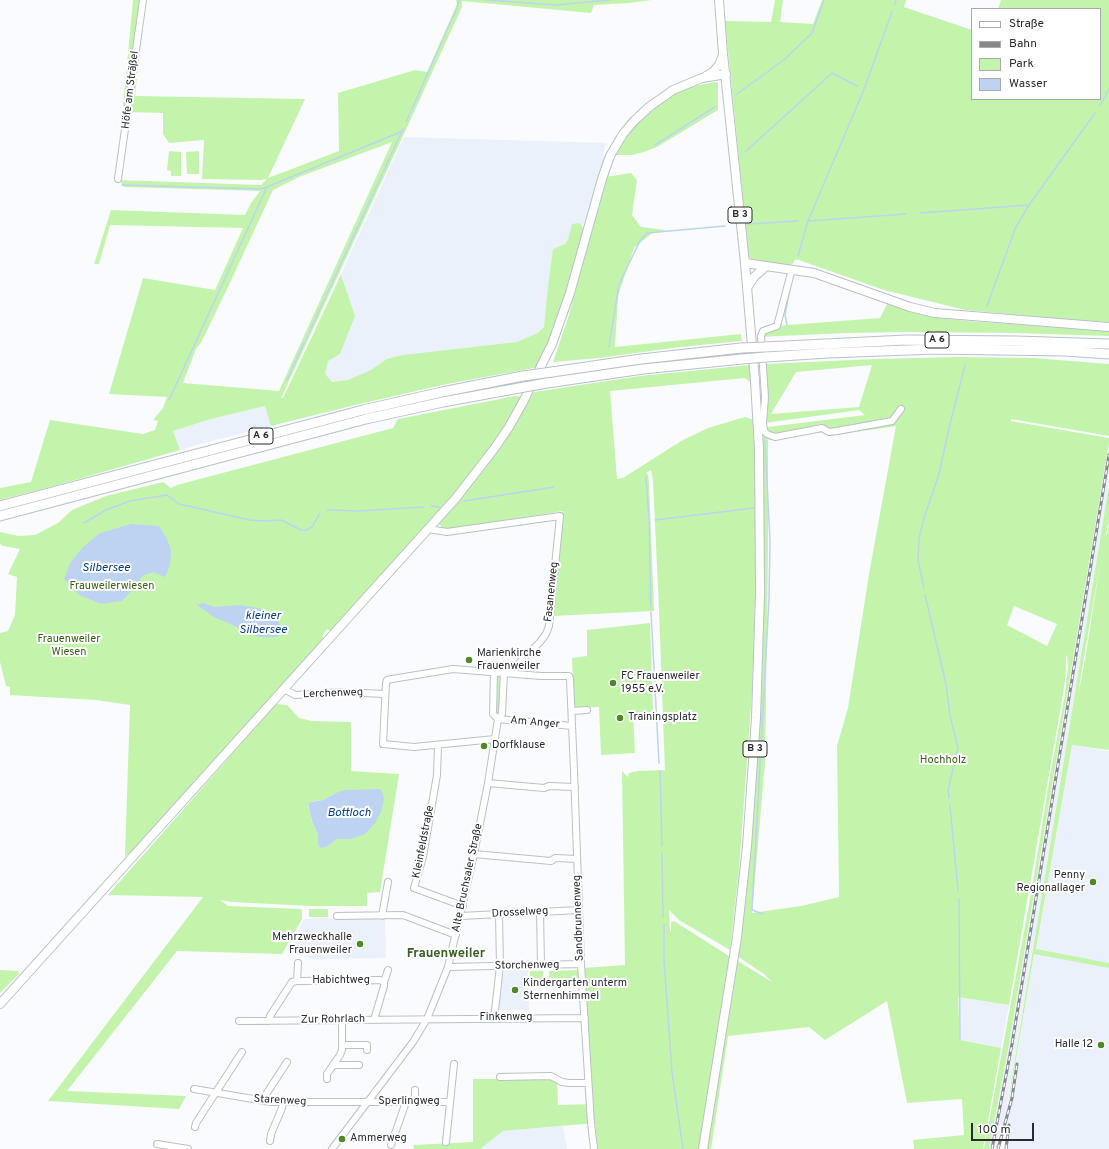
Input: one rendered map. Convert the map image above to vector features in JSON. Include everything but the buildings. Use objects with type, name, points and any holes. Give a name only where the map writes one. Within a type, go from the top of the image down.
[{"type":"highway","name":"A 6","points":[[0,506],[363,410],[442,392],[524,376],[641,359],[742,348],[906,340],[1016,340],[1109,344]]},
{"type":"highway","name":"A 6","points":[[0,516],[336,426],[412,408],[547,383],[642,369],[766,357],[935,349],[1065,351],[1109,354]]},
{"type":"main road","name":"B 3","points":[[702,1149],[738,930],[753,768],[759,676],[761,551],[759,449],[754,367],[746,267],[719,0]]},
{"type":"main road","points":[[0,1004],[456,498],[498,444],[523,402],[552,344],[570,293],[610,156],[623,134],[634,121],[660,98],[673,90],[713,72],[719,65],[724,54]]},
{"type":"main road","points":[[702,78],[726,74]]},
{"type":"main road","points":[[746,267],[763,269],[783,268]]},
{"type":"main road","points":[[746,267],[783,268],[814,273],[910,307],[935,313],[1109,327]]},
{"type":"main road","points":[[747,288],[754,277],[763,269]]},
{"type":"street","name":"Höfe am Sträßel","points":[[118,179],[143,0]]},
{"type":"street","points":[[792,269],[777,326],[761,333],[760,340],[765,397],[763,423],[764,431],[771,436],[778,437],[822,428],[829,432],[837,431],[892,421],[901,409]]},
{"type":"street","name":"Fasanenweg","points":[[428,529],[435,531],[453,531],[560,516],[550,626],[540,642],[516,666],[504,673]]},
{"type":"street","points":[[495,739],[405,747],[383,744],[386,683],[387,680],[453,669],[504,673]]},
{"type":"street","points":[[494,672],[493,714],[498,719]]},
{"type":"street","name":"Sandbrunnenweg","points":[[504,673],[542,676],[569,676],[572,711],[581,964],[588,1083],[594,1149]]},
{"type":"street","name":"Alte Bruchsaler Straße","points":[[332,1149],[413,1042],[427,1019],[448,967],[461,916],[474,854],[488,783],[498,719],[502,714],[504,673]]},
{"type":"street","name":"Lerchenweg","points":[[284,689],[295,695],[342,692],[385,694]]},
{"type":"street","points":[[572,711],[587,710]]},
{"type":"street","name":"Am Anger","points":[[498,719],[572,726]]},
{"type":"street","name":"Kleinfeldstraße","points":[[438,745],[437,775],[423,857],[414,888],[463,906]]},
{"type":"street","points":[[488,783],[544,788],[549,786],[575,786]]},
{"type":"street","points":[[474,854],[551,861],[555,858],[577,859]]},
{"type":"street","points":[[382,916],[388,882]]},
{"type":"street","name":"Drosselweg","points":[[461,916],[579,910]]},
{"type":"street","points":[[540,912],[541,965]]},
{"type":"street","points":[[494,1018],[500,966],[499,914]]},
{"type":"street","points":[[337,916],[408,916],[456,934]]},
{"type":"street","name":"Habichtweg","points":[[297,981],[298,963]]},
{"type":"street","name":"Storchenweg","points":[[448,967],[581,964]]},
{"type":"street","name":"Habichtweg","points":[[374,1020],[388,970]]},
{"type":"street","name":"Habichtweg","points":[[270,1021],[270,1016],[292,982],[380,980],[384,982]]},
{"type":"street","name":"Finkenweg","points":[[427,1019],[585,1018]]},
{"type":"street","name":"Zur Rohrlach","points":[[239,1021],[427,1019]]},
{"type":"street","points":[[327,1079],[327,1074],[340,1055],[342,1045],[342,1020]]},
{"type":"street","points":[[342,1045],[367,1045],[366,1050]]},
{"type":"street","points":[[196,1127],[196,1123],[242,1052]]},
{"type":"street","points":[[263,1101],[264,1096],[286,1062]]},
{"type":"street","points":[[446,1142],[454,1064]]},
{"type":"street","points":[[333,1065],[359,1065]]},
{"type":"street","points":[[500,1077],[551,1076],[562,1082],[588,1083]]},
{"type":"street","name":"Starenweg","points":[[194,1089],[263,1101],[367,1102]]},
{"type":"street","points":[[415,1090],[415,1102]]},
{"type":"street","points":[[270,1141],[271,1134],[283,1102]]},
{"type":"street","name":"Sperlingweg","points":[[367,1102],[450,1102]]},
{"type":"street","points":[[391,1145],[406,1102]]},
{"type":"street","points":[[157,1144],[188,1149]]},
{"type":"shaded area","points":[[404,137],[606,143],[603,152],[605,161],[551,340],[284,398]]},
{"type":"shaded area","points":[[266,406],[271,426],[180,450],[173,431],[211,419]]},
{"type":"shaded area","points":[[1109,442],[1109,485],[1006,1112],[1010,1098],[1034,953],[1109,968],[1109,1149],[1004,1149],[1008,1119],[1000,1149],[989,1149],[1009,1044]]},
{"type":"shaded area","points":[[1072,745],[1109,751],[1109,963],[1036,950]]},
{"type":"shaded area","points":[[385,917],[386,958],[310,959],[292,946],[304,919]]},
{"type":"shaded area","name":"Kindergarten unterm Sternenhimmel","points":[[504,970],[528,970],[529,1010],[499,1010]]},
{"type":"shaded area","points":[[958,997],[1009,1005],[1001,1048],[960,1040]]},
{"type":"shaded area","points":[[563,1126],[567,1149],[480,1149],[502,1131]]},
{"type":"green space","points":[[133,0],[145,0],[135,96],[305,99],[268,178],[339,151],[338,93],[415,70],[427,72],[457,4],[456,0],[652,0],[594,5],[591,13],[462,1],[462,7],[281,398],[283,398],[341,275],[355,316],[340,354],[328,361],[325,374],[332,382],[348,380],[371,370],[387,359],[403,355],[517,342],[538,333],[544,327],[553,249],[565,244],[568,240],[572,224],[580,223],[585,232],[552,340],[539,367],[447,384],[271,426],[265,406],[211,419],[173,431],[180,450],[0,500],[0,488],[31,482],[50,420],[143,434],[155,430],[158,421],[153,420],[163,408],[167,397],[109,394],[143,278],[215,290],[243,228],[110,225],[99,264],[94,264],[111,210],[245,215],[251,203],[260,191],[124,187],[119,180],[261,185],[267,179],[202,179],[204,140],[169,143],[163,134],[163,113],[130,112],[131,107],[123,106]],"holes":[[[392,142],[279,391],[183,383],[196,349],[202,341],[273,190],[299,177]]]},
{"type":"green space","points":[[775,0],[783,0],[780,22],[813,24],[822,0],[906,0],[904,7],[971,30],[971,100],[1101,100],[1101,8],[998,8],[1001,0],[1109,0],[1109,323],[965,310],[884,290],[796,259],[791,266],[754,261],[749,257],[725,21],[771,22]]},
{"type":"green space","points":[[715,82],[718,83],[718,110],[657,147],[632,155],[614,155],[631,128],[655,106],[688,87]]},
{"type":"green space","points":[[169,151],[181,152],[181,176],[171,176],[171,171],[167,170]]},
{"type":"green space","points":[[199,151],[199,174],[187,174],[186,152]]},
{"type":"green space","points":[[631,173],[637,180],[632,215],[641,227],[666,230],[651,234],[634,248],[618,296],[615,347],[741,334],[742,341],[553,362],[569,315],[605,177]]},
{"type":"green space","points":[[887,304],[932,317],[967,321],[1109,331],[1109,336],[906,332],[758,337],[761,329],[775,326],[880,318]]},
{"type":"green space","name":"Hochholz","points":[[959,357],[1033,358],[1109,364],[1109,436],[1011,419],[1011,421],[1109,438],[1109,442],[1009,1044],[989,1149],[984,1149],[1032,888],[1065,694],[1068,667],[1067,655],[1063,694],[1009,1005],[958,997],[960,1040],[1001,1048],[983,1149],[914,1149],[913,1140],[964,1135],[962,1099],[907,1103],[887,1001],[825,1040],[809,1027],[728,1036],[711,1149],[705,1149],[736,960],[772,982],[764,974],[737,956],[749,865],[762,678],[764,545],[762,436],[760,428],[865,415],[859,410],[765,423],[765,413],[767,410],[765,364]],"holes":[[[872,365],[859,407],[771,414],[796,372]],[[896,426],[869,574],[848,708],[837,746],[839,897],[801,906],[752,913],[765,763],[768,554],[768,440],[766,438],[769,440],[822,432],[830,436]],[[1014,606],[1057,624],[1047,646],[1007,625]]]},
{"type":"green space","points":[[750,365],[750,382],[745,378],[610,391],[617,479],[623,478],[681,441],[708,428],[745,417],[755,420],[755,506],[757,536],[752,693],[739,869],[730,950],[679,920],[669,910],[670,931],[671,922],[674,921],[732,958],[699,1149],[598,1149],[595,1123],[503,1131],[480,1149],[413,1149],[414,1145],[473,1142],[473,1079],[557,1079],[558,1105],[593,1104],[584,968],[625,965],[622,771],[628,777],[629,773],[638,771],[665,770],[653,481],[651,470],[646,473],[648,474],[649,482],[654,611],[553,616],[563,511],[456,528],[443,528],[439,524],[516,422],[534,392],[640,376]]},
{"type":"green space","points":[[521,396],[513,414],[476,468],[459,489],[332,632],[327,629],[322,636],[325,640],[294,671],[267,703],[133,851],[125,856],[130,705],[96,700],[10,695],[10,687],[6,686],[0,662],[0,633],[8,631],[15,615],[17,577],[8,574],[20,549],[3,546],[0,544],[0,532],[18,536],[35,535],[58,523],[72,510],[106,496],[163,482],[171,488],[177,485],[393,428],[398,419]]},
{"type":"green space","points":[[1109,485],[1109,521],[1105,538],[1109,525],[1109,750],[1072,745],[1036,949],[1109,963],[1109,968],[1034,954],[1007,1112]],"holes":[[[1100,564],[1085,660],[1078,694]]]},
{"type":"green space","name":"FC Frauenweiler 1955 e.V.","points":[[650,623],[653,712],[633,714],[635,753],[601,755],[599,707],[574,708],[572,658],[587,656],[587,630]]},
{"type":"green space","points":[[496,677],[502,677],[500,714],[494,714]]},
{"type":"green space","points":[[276,704],[287,705],[299,718],[312,721],[351,722],[351,771],[399,774],[380,892],[367,893],[367,906],[311,906],[232,902],[220,900],[228,906],[302,909],[302,919],[282,954],[177,951],[67,1091],[186,1096],[179,1109],[48,1101],[203,897],[108,895]],"holes":[[[336,793],[351,839],[336,838],[326,847],[318,844],[318,835],[312,821],[308,805],[311,802],[323,800]]]},
{"type":"green space","points":[[309,909],[328,909],[328,917],[309,917]]},
{"type":"green space","points":[[0,970],[18,971],[19,974],[0,993]]},
{"type":"green space","points":[[579,970],[580,986],[550,986],[549,971]]},
{"type":"green space","points":[[530,971],[543,971],[543,986],[530,986]]},
{"type":"water","name":"Silbersee","points":[[131,524],[159,526],[167,539],[171,550],[170,565],[165,577],[153,572],[142,576],[138,584],[122,601],[101,604],[79,595],[64,579],[70,563],[83,547],[100,533]]},
{"type":"water","name":"kleiner Silbersee","points":[[203,603],[214,607],[240,605],[258,608],[274,613],[279,622],[281,631],[277,637],[259,637],[214,617],[197,605]]},
{"type":"water","name":"Bottloch","points":[[380,789],[384,800],[381,812],[375,823],[365,834],[351,839],[336,839],[326,847],[320,848],[318,844],[318,835],[312,821],[308,804],[323,800],[345,790]]},
{"type":"waterway","points":[[406,122],[457,8],[459,0]]},
{"type":"waterway","points":[[486,0],[556,5],[610,0]]},
{"type":"waterway","points":[[737,94],[785,59],[812,33],[824,0]]},
{"type":"waterway","points":[[895,4],[896,0]]},
{"type":"waterway","points":[[798,256],[808,221],[863,92],[892,12]]},
{"type":"waterway","points":[[745,152],[832,73],[857,86]]},
{"type":"waterway","points":[[1100,106],[1109,89]]},
{"type":"waterway","points":[[655,145],[715,107]]},
{"type":"waterway","points":[[987,306],[1015,229],[1029,205],[1095,113]]},
{"type":"waterway","points":[[287,380],[403,129]]},
{"type":"waterway","points":[[169,400],[267,187],[403,131]]},
{"type":"waterway","points":[[122,185],[260,189],[267,187]]},
{"type":"waterway","points":[[920,213],[1029,205]]},
{"type":"waterway","points":[[809,221],[906,214]]},
{"type":"waterway","points":[[748,224],[798,221]]},
{"type":"waterway","points":[[609,347],[619,284],[640,241],[647,233],[725,226]]},
{"type":"waterway","points":[[787,325],[785,315],[791,283]]},
{"type":"waterway","points":[[924,588],[918,560],[919,538],[939,474],[965,365]]},
{"type":"waterway","points":[[763,914],[752,910],[769,599],[770,542],[765,441]]},
{"type":"waterway","points":[[646,477],[649,520],[651,607]]},
{"type":"waterway","points":[[464,501],[554,487]]},
{"type":"waterway","points":[[84,523],[106,510],[130,501],[167,495],[179,504],[250,520],[281,520],[301,530],[306,530],[312,527],[320,513]]},
{"type":"waterway","points":[[431,506],[439,507]]},
{"type":"waterway","points":[[327,510],[360,511],[423,507]]},
{"type":"waterway","points":[[655,520],[754,508]]},
{"type":"waterway","points":[[925,595],[946,684],[950,716],[958,748],[948,790],[949,798]]},
{"type":"waterway","points":[[651,612],[659,763]]},
{"type":"waterway","points":[[660,771],[662,846]]},
{"type":"waterway","points":[[950,805],[958,891]]},
{"type":"waterway","points":[[662,853],[663,917]]},
{"type":"waterway","points":[[959,899],[960,1040]]},
{"type":"waterway","points":[[664,924],[664,960],[672,1072],[683,1149]]},
{"type":"railway","points":[[992,1149],[1012,1044],[1109,455]]},
{"type":"railway","points":[[998,1149],[1012,1098],[1017,1064]]},
{"type":"railway","points":[[1006,1149],[1009,1125]]},
{"type":"place","name":"Marienkirche Frauenweiler","points":[[469,660]]},
{"type":"place","name":"FC Frauenweiler 1955 e.V.","points":[[613,683]]},
{"type":"place","name":"Trainingsplatz","points":[[620,718]]},
{"type":"place","name":"Dorfklause","points":[[484,746]]},
{"type":"place","name":"Penny Regionallager","points":[[1093,882]]},
{"type":"place","name":"Mehrzweckhalle Frauenweiler","points":[[360,944]]},
{"type":"place","name":"Kindergarten unterm Sternenhimmel","points":[[515,990]]},
{"type":"place","name":"Halle 12","points":[[1101,1045]]},
{"type":"place","name":"Ammerweg","points":[[342,1139]]},
{"type":"district","name":"Frauenweiler","points":[[446,954]]},
{"type":"park label","name":"Frauweilerwiesen","points":[[112,587]]},
{"type":"park label","name":"Frauenweiler Wiesen","points":[[69,646]]}]
